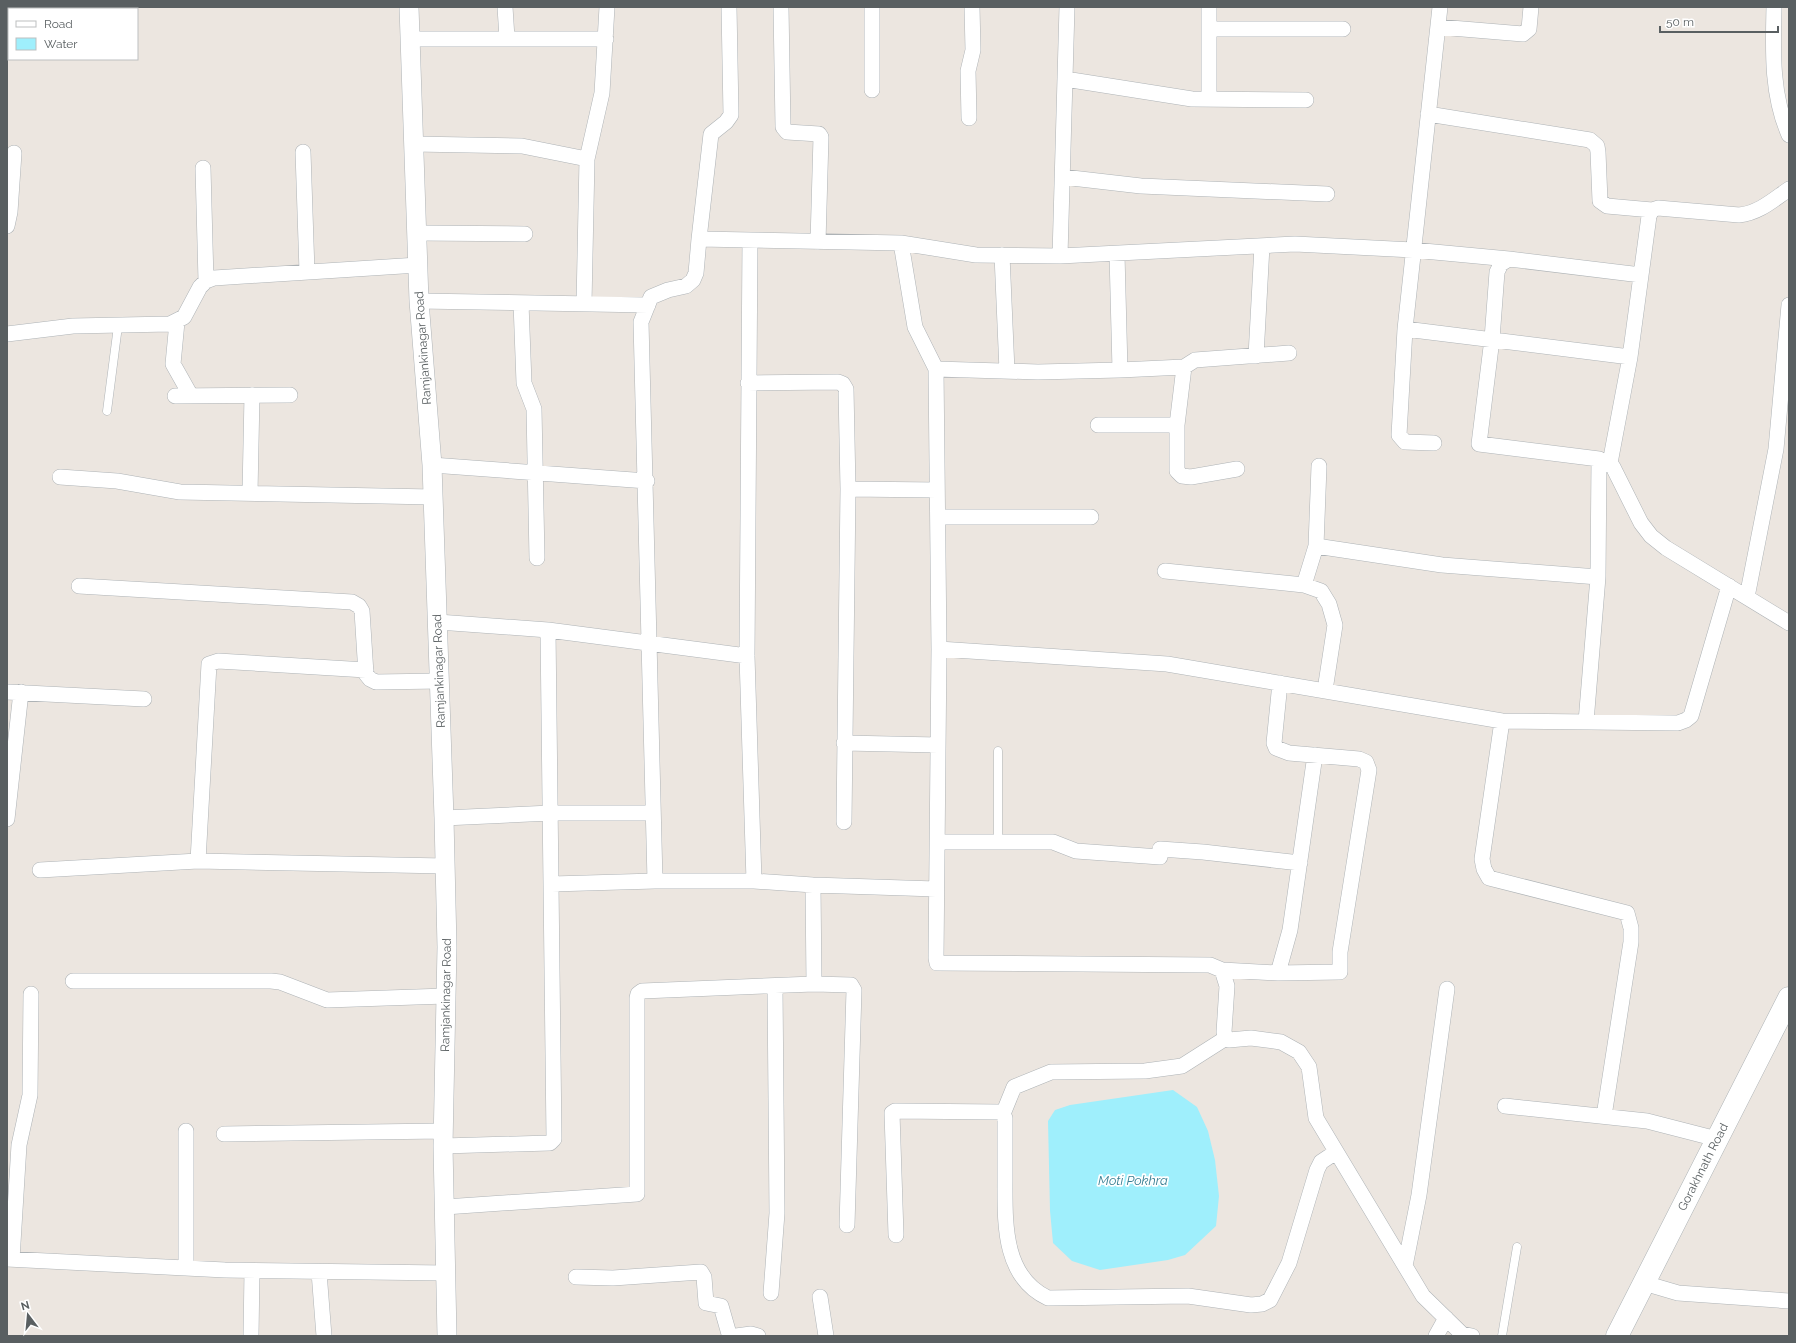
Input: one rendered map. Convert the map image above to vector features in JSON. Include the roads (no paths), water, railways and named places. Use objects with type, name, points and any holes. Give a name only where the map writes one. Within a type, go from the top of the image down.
[{"type":"main road","name":"Gorakhnath Road","points":[[1617,1336],[1789,998]]},
{"type":"street","name":"Ramjankinagar Road","points":[[409,7],[419,301],[432,465],[444,818],[446,996],[443,1138],[447,1336]]},
{"type":"street","points":[[506,7],[507,38]]},
{"type":"street","points":[[584,304],[587,159],[602,93],[607,7]]},
{"type":"street","points":[[655,881],[641,322],[651,297],[668,290],[686,286],[693,280],[696,273],[710,134],[726,122],[731,115],[729,7]]},
{"type":"street","points":[[781,7],[783,127],[787,132],[819,134],[821,137],[818,242]]},
{"type":"street","points":[[872,7],[872,90]]},
{"type":"street","points":[[969,118],[968,70],[973,50],[972,7]]},
{"type":"street","points":[[1060,256],[1067,7]]},
{"type":"street","points":[[1209,7],[1209,99]]},
{"type":"street","points":[[1434,443],[1405,442],[1399,436],[1405,329],[1440,7]]},
{"type":"street","points":[[1439,27],[1523,34],[1529,29],[1531,7]]},
{"type":"street","points":[[1774,7],[1773,65],[1780,110],[1789,135]]},
{"type":"street","points":[[1209,29],[1344,29]]},
{"type":"street","points":[[410,39],[606,39]]},
{"type":"street","points":[[1065,79],[1192,99],[1306,100]]},
{"type":"street","points":[[1428,114],[1590,140],[1597,146],[1598,152],[1598,193],[1602,203],[1607,206],[1652,210],[1658,208],[1739,215],[1750,214],[1761,209],[1789,189]]},
{"type":"street","points":[[414,144],[522,146],[587,159]]},
{"type":"street","points":[[302,152],[307,272]]},
{"type":"street","points":[[7,226],[10,212],[14,153]]},
{"type":"street","points":[[203,168],[206,281]]},
{"type":"street","points":[[1063,177],[1141,186],[1326,194]]},
{"type":"street","points":[[1586,722],[1598,577],[1604,461],[1630,357],[1649,216],[1652,210]]},
{"type":"street","points":[[417,233],[525,234]]},
{"type":"street","points":[[699,239],[901,244],[976,254],[1060,256],[1295,244],[1413,250],[1509,259],[1641,275]]},
{"type":"street","points":[[750,240],[747,656],[754,881]]},
{"type":"street","points":[[901,244],[915,327],[921,342],[936,369],[939,649],[936,889],[937,963],[1210,965],[1222,970],[1278,973],[1340,972],[1340,952],[1369,770],[1366,762],[1359,759],[1289,752],[1274,745],[1280,683]]},
{"type":"street","points":[[1256,356],[1262,246]]},
{"type":"street","points":[[1117,254],[1120,370]]},
{"type":"street","points":[[1002,255],[1008,371]]},
{"type":"street","points":[[1509,259],[1501,264],[1497,272],[1492,339],[1479,444],[1604,461],[1613,467],[1641,523],[1651,536],[1666,548],[1789,623]]},
{"type":"street","points":[[7,334],[73,326],[170,324],[177,322],[184,317],[196,292],[206,281],[214,278],[418,265]]},
{"type":"street","points":[[419,301],[648,305]]},
{"type":"street","points":[[521,303],[524,384],[534,409],[537,558]]},
{"type":"street","points":[[1747,597],[1776,449],[1786,378],[1789,305]]},
{"type":"street","points":[[177,322],[173,364],[191,396]]},
{"type":"street","points":[[1405,329],[1630,357]]},
{"type":"street","points":[[936,369],[1038,372],[1120,370],[1184,367],[1195,360],[1289,353]]},
{"type":"street","points":[[1184,367],[1177,424],[1177,471],[1182,476],[1191,477],[1236,469]]},
{"type":"street","points":[[748,384],[838,382],[843,384],[846,389],[848,489],[844,822]]},
{"type":"street","points":[[250,493],[252,395]]},
{"type":"street","points":[[175,396],[290,395]]},
{"type":"street","points":[[1098,425],[1177,424]]},
{"type":"street","points":[[432,465],[646,481]]},
{"type":"street","points":[[1304,585],[1316,546],[1319,466]]},
{"type":"street","points":[[60,477],[117,481],[180,492],[433,497]]},
{"type":"street","points":[[848,489],[937,490]]},
{"type":"street","points":[[938,517],[1091,517]]},
{"type":"street","points":[[1316,546],[1442,565],[1598,577]]},
{"type":"street","points":[[1165,571],[1304,585],[1321,591],[1329,604],[1335,625],[1325,690]]},
{"type":"street","points":[[79,586],[352,602],[359,606],[362,611],[366,670],[370,679],[376,682],[440,681]]},
{"type":"street","points":[[939,649],[1167,664],[1502,721],[1678,723],[1686,720],[1690,716],[1729,586]]},
{"type":"street","points":[[438,622],[548,630],[747,656]]},
{"type":"street","points":[[224,1134],[443,1138],[550,1143],[554,1139],[552,813],[548,630]]},
{"type":"street","points":[[198,861],[209,664],[218,661],[366,670]]},
{"type":"street","points":[[7,819],[14,692],[144,699]]},
{"type":"street","points":[[1502,721],[1482,859],[1484,869],[1489,878],[1627,913],[1631,928],[1631,942],[1604,1116]]},
{"type":"street","points":[[844,744],[938,745]]},
{"type":"street","points":[[1278,973],[1290,930],[1315,755]]},
{"type":"street","points":[[444,818],[552,813],[653,813]]},
{"type":"street","points":[[937,842],[1053,842],[1076,851],[1160,853],[1202,852],[1300,863]]},
{"type":"street","points":[[40,870],[198,861],[445,866]]},
{"type":"street","points":[[552,884],[655,881],[754,881],[814,885],[936,889]]},
{"type":"street","points":[[814,885],[814,984]]},
{"type":"street","points":[[1222,970],[1227,986],[1224,1032],[1226,1038]]},
{"type":"street","points":[[73,981],[280,982],[327,1000],[446,996]]},
{"type":"street","points":[[445,1207],[637,1194],[638,994],[642,991],[775,987],[814,984],[851,985],[854,990],[847,1225]]},
{"type":"street","points":[[771,1293],[776,1213],[775,987]]},
{"type":"street","points":[[1405,1266],[1419,1195],[1448,989]]},
{"type":"street","points":[[31,994],[30,1096],[19,1145],[9,1259],[252,1271],[445,1273]]},
{"type":"street","points":[[1226,1038],[1182,1066],[1145,1071],[1051,1072],[1014,1086],[1003,1114],[1005,1233],[1020,1273],[1030,1286],[1048,1298],[1188,1296],[1251,1305],[1262,1304],[1270,1300],[1289,1263],[1317,1170],[1321,1162],[1336,1152]]},
{"type":"street","points":[[1226,1038],[1229,1040],[1251,1038],[1281,1042],[1299,1052],[1309,1067],[1316,1118],[1423,1296],[1462,1334],[1472,1336]]},
{"type":"street","points":[[1505,1106],[1647,1121],[1717,1139]]},
{"type":"street","points":[[896,1234],[892,1113],[895,1111],[999,1112],[1003,1114]]},
{"type":"street","points":[[186,1131],[186,1268]]},
{"type":"street","points":[[251,1336],[252,1271]]},
{"type":"street","points":[[319,1272],[324,1336]]},
{"type":"street","points":[[576,1277],[613,1278],[701,1272],[704,1277],[706,1303],[721,1306],[730,1334],[735,1336],[751,1334],[758,1336]]},
{"type":"street","points":[[1644,1283],[1678,1293],[1789,1301]]},
{"type":"street","points":[[820,1297],[826,1336]]},
{"type":"street","points":[[1436,1336],[1446,1318]]},
{"type":"lane","points":[[106,411],[118,326]]},
{"type":"lane","points":[[998,751],[998,842]]},
{"type":"lane","points":[[1502,1336],[1517,1248]]},
{"type":"water","name":"Moti Pokhra","points":[[1173,1090],[1197,1107],[1208,1131],[1215,1160],[1219,1196],[1216,1226],[1185,1255],[1168,1260],[1100,1270],[1072,1261],[1053,1243],[1050,1211],[1048,1121],[1055,1110],[1070,1105]]}]
